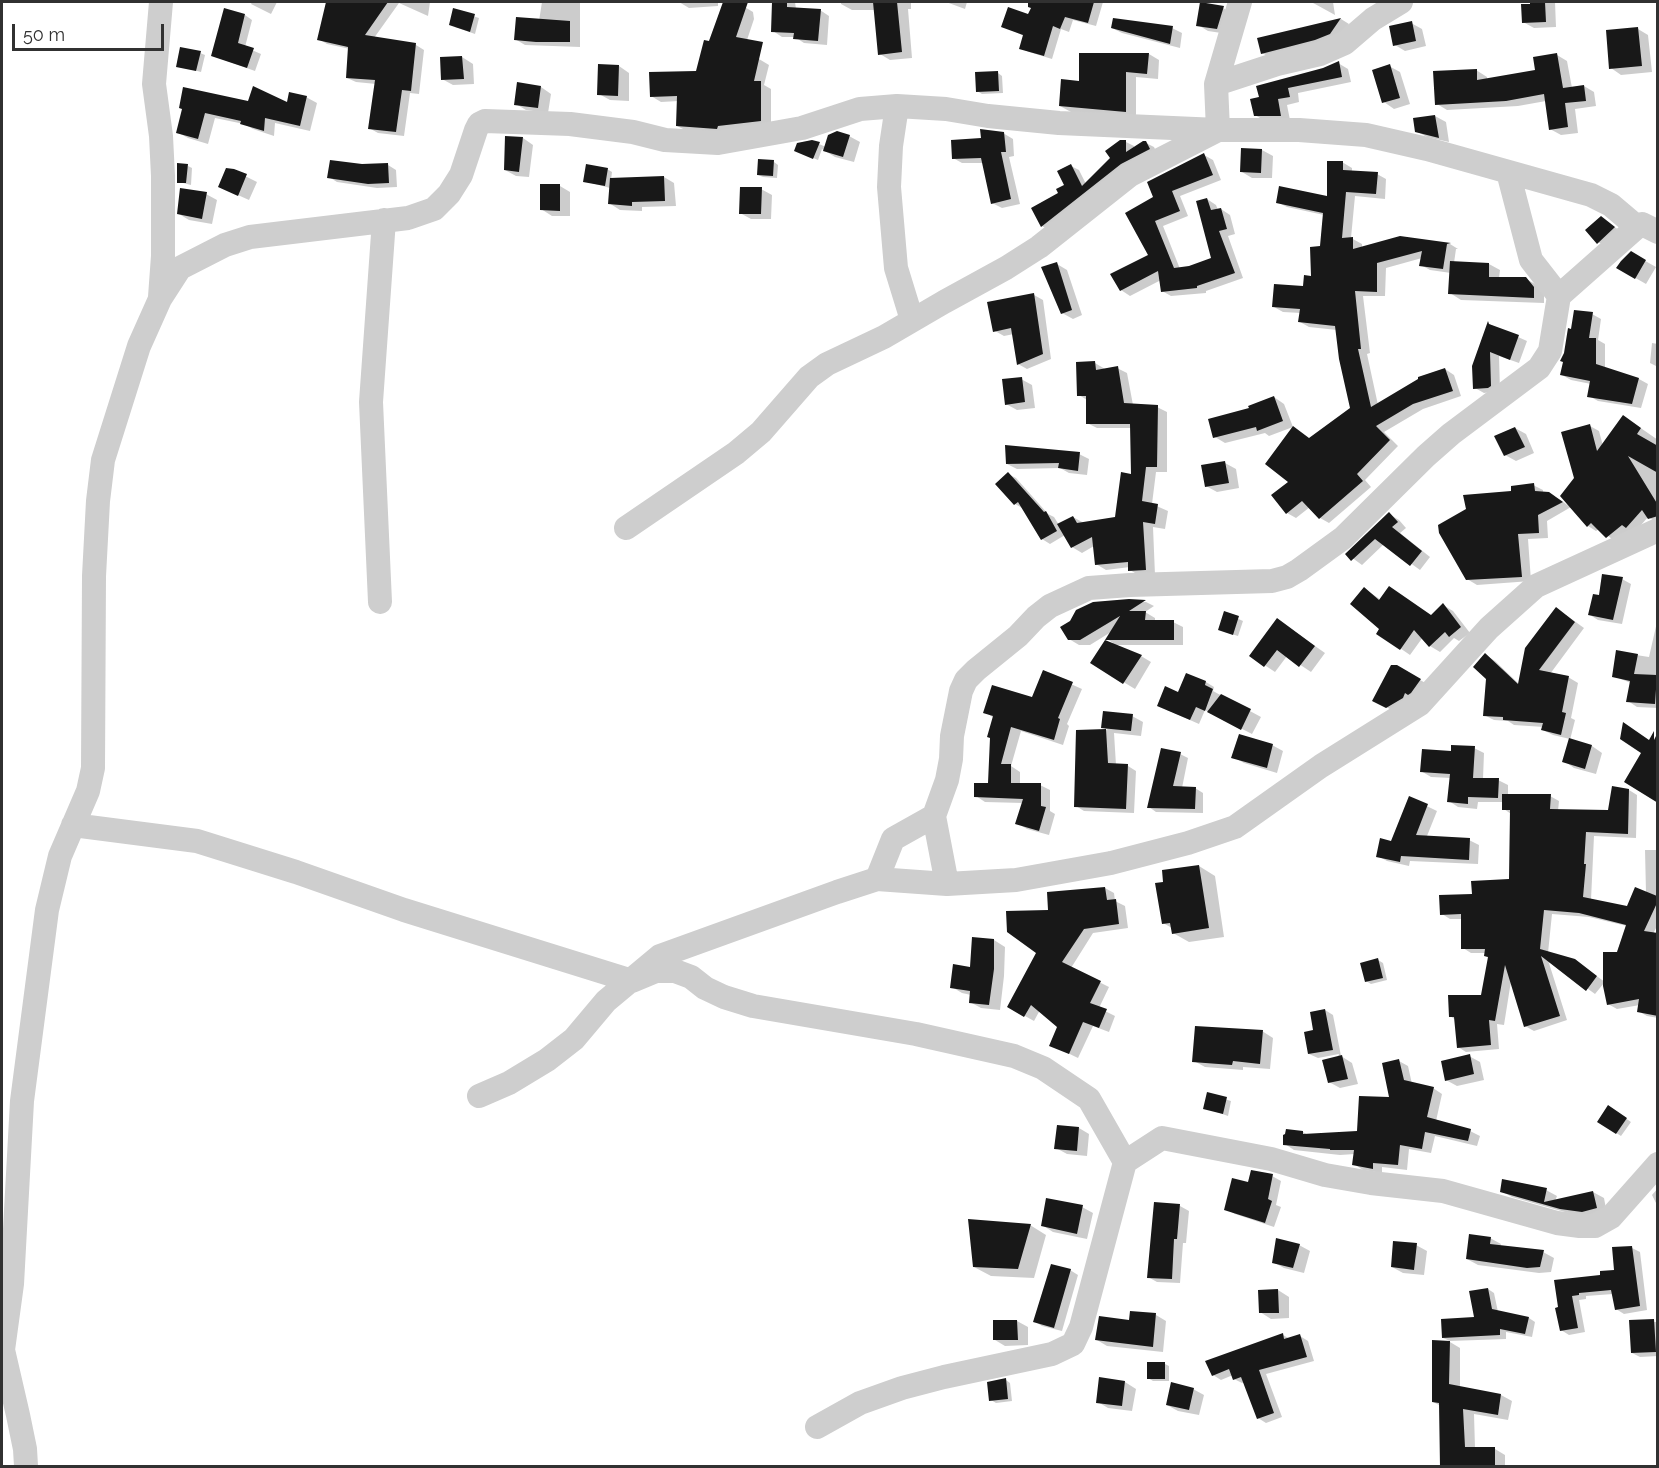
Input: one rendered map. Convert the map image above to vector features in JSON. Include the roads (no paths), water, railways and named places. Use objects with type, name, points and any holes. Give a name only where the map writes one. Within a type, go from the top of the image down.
[{"type":"street","points":[[160,299],[163,256],[163,176],[161,136],[154,84],[161,2]]},
{"type":"street","points":[[1218,130],[1215,84],[1240,2]]},
{"type":"street","points":[[1215,84],[1277,64],[1320,54],[1345,42],[1373,19],[1401,2]]},
{"type":"street","points":[[897,106],[891,146],[889,186],[896,268],[912,320]]},
{"type":"street","points":[[26,1467],[21,1426],[3,1350],[12,1284],[22,1101],[47,910],[60,856],[88,791],[93,768],[94,576],[98,501],[103,460],[139,346],[160,299],[180,268],[225,245],[250,237],[408,218],[434,209],[449,194],[461,175],[476,130],[479,124],[485,121],[570,124],[633,132],[665,140],[718,143],[802,128],[860,109],[897,106],[946,109],[1059,123],[1218,130],[1299,130],[1366,135],[1427,149],[1591,195],[1611,205],[1647,230],[1559,296],[1550,351],[1539,368],[1451,434],[1343,538],[1299,570],[1287,577],[1272,581],[1089,588],[1050,606],[966,680],[952,736],[947,780],[934,816],[947,884]]},
{"type":"street","points":[[626,528],[736,453],[761,432],[809,377],[827,364],[884,337],[1006,268],[1039,247],[1130,175],[1218,130]]},
{"type":"street","points":[[1508,172],[1531,260],[1559,296]]},
{"type":"street","points":[[380,602],[371,402],[384,220]]},
{"type":"street","points":[[479,1096],[509,1083],[547,1060],[574,1039],[606,1001],[660,956],[877,879],[947,884],[1016,880],[1111,863],[1188,843],[1235,827],[1321,766],[1420,704],[1489,628],[1536,586],[1658,531]]},
{"type":"street","points":[[877,879],[893,839],[934,816]]},
{"type":"street","points":[[74,825],[197,841],[296,872],[404,910],[632,981],[656,971],[675,971],[724,997],[753,1006],[916,1034],[1014,1056],[1043,1068],[1089,1099],[1125,1162]]},
{"type":"street","points":[[817,1427],[860,1403],[902,1388],[1052,1354],[1073,1344],[1081,1327],[1125,1162],[1162,1138],[1271,1159],[1325,1175],[1443,1191],[1557,1223],[1580,1226],[1595,1226],[1611,1216],[1658,1164]]}]
